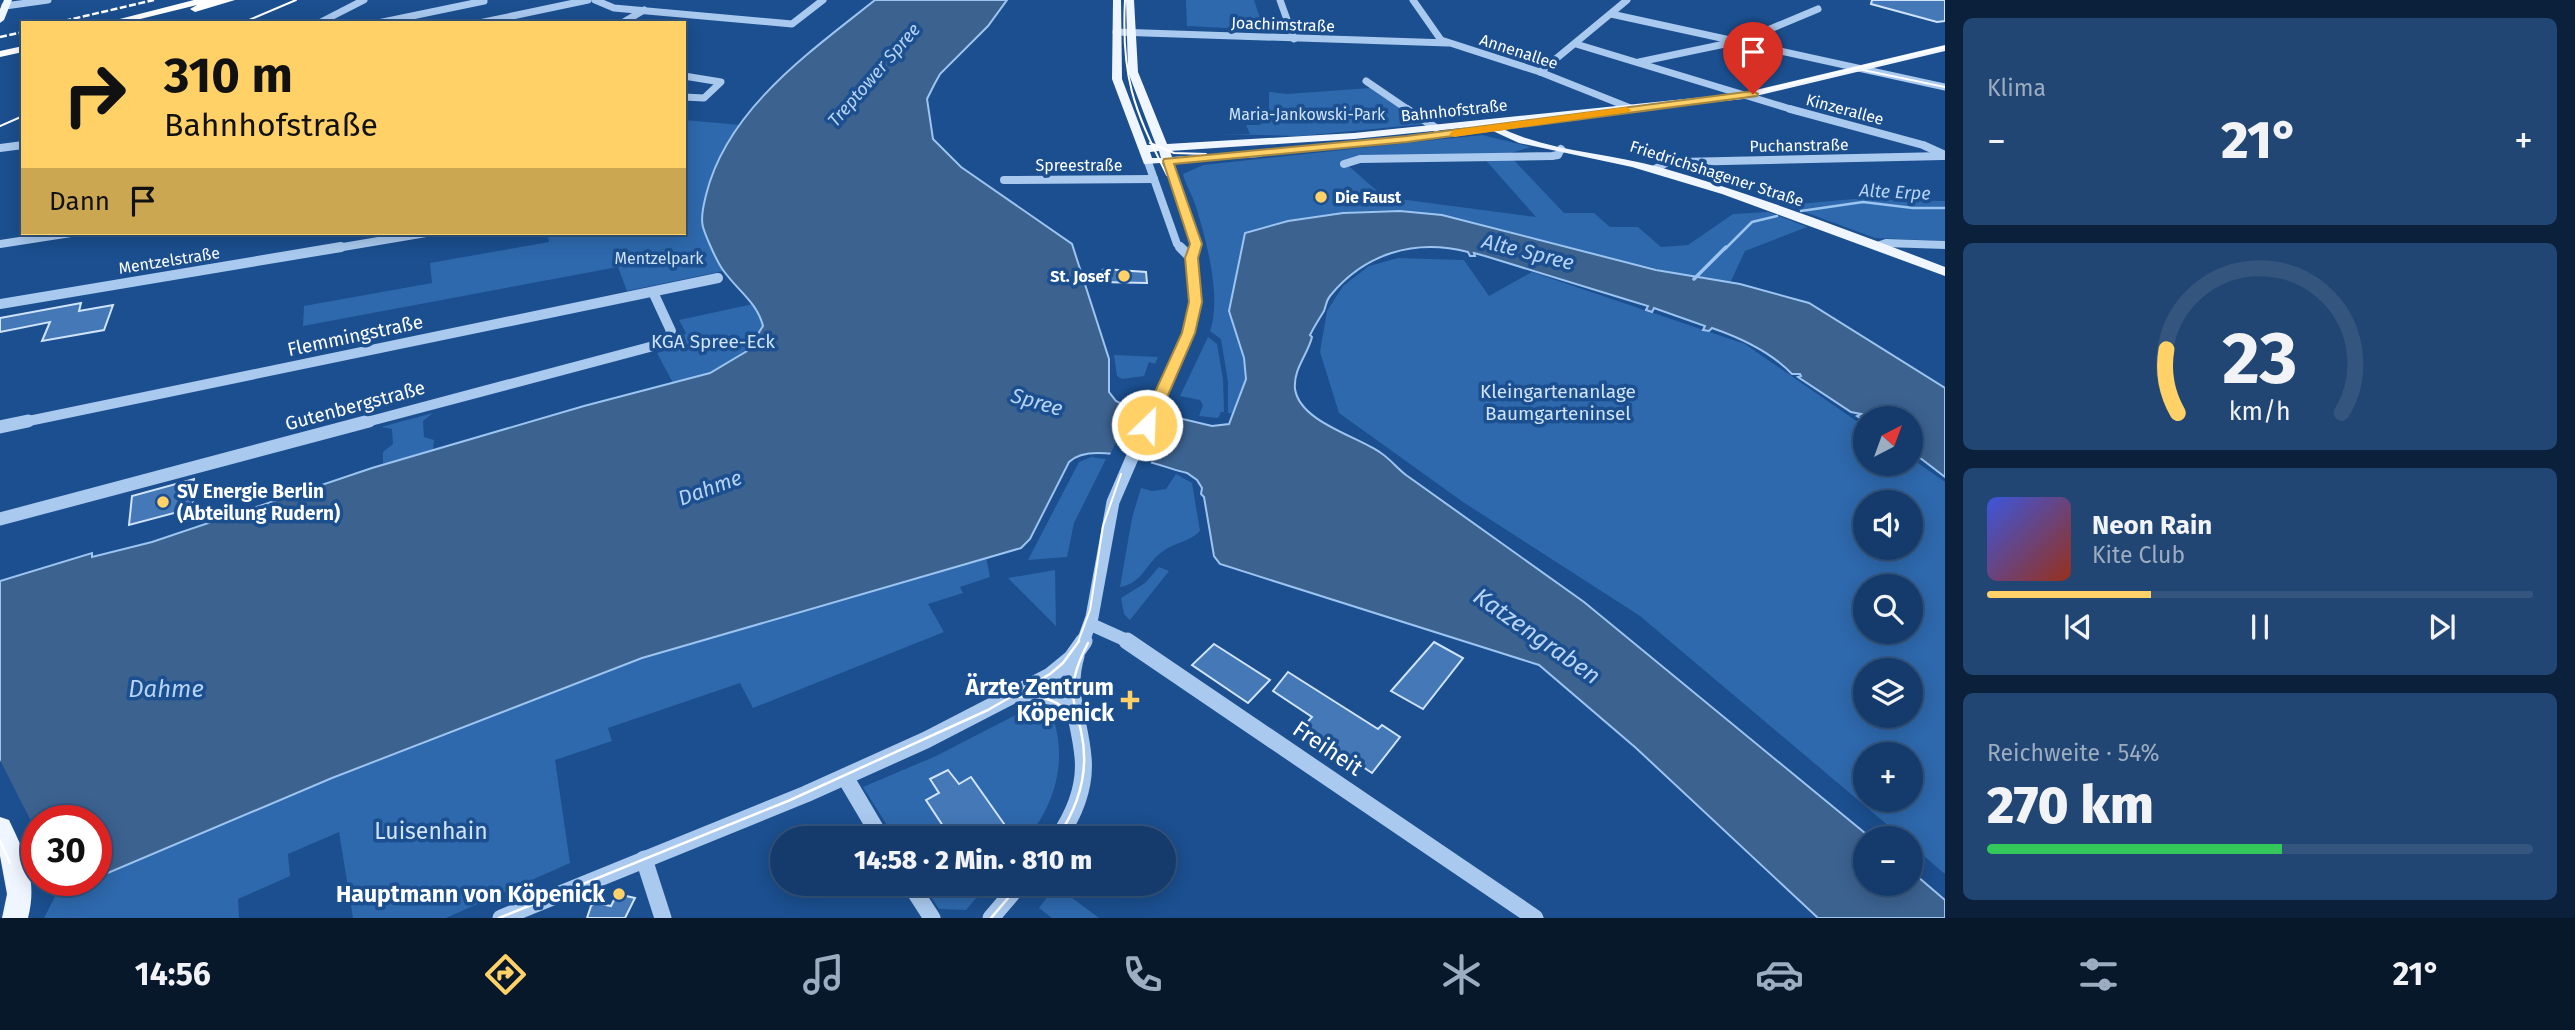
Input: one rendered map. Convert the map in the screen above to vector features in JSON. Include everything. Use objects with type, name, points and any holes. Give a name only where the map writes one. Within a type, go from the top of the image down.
[{"type":"highway","points":[[105,21],[194,0]]},
{"type":"highway","points":[[118,21],[207,0]]},
{"type":"highway","points":[[129,21],[218,0]]},
{"type":"highway","points":[[141,21],[230,0]]},
{"type":"highway","points":[[0,50],[21,45]]},
{"type":"main road","points":[[1117,0],[1118,79],[1148,162]]},
{"type":"main road","points":[[1130,0],[1133,72],[1168,161]]},
{"type":"main road","points":[[0,20],[6,3]]},
{"type":"main road","name":"Bahnhofstraße","points":[[1148,162],[1304,150],[1744,96],[1945,48]]},
{"type":"main road","name":"Bahnhofstraße","points":[[1143,149],[1495,125]]},
{"type":"main road","name":"Friedrichshagener Straße","points":[[1495,125],[1543,145],[1655,169],[1762,203],[1945,272]]},
{"type":"main road","points":[[0,828],[15,860],[22,894],[15,918]]},
{"type":"street","points":[[6,3],[48,0]]},
{"type":"street","points":[[323,21],[364,0]]},
{"type":"street","points":[[489,21],[588,0]]},
{"type":"street","points":[[596,0],[611,8],[792,24],[822,1]]},
{"type":"street","points":[[806,0],[822,1]]},
{"type":"street","points":[[1280,0],[1294,39]]},
{"type":"street","points":[[1413,0],[1441,40],[1448,43]]},
{"type":"street","points":[[1540,72],[1627,0]]},
{"type":"street","points":[[388,21],[484,1]]},
{"type":"street","points":[[625,21],[644,9]]},
{"type":"street","points":[[1639,62],[1738,41],[1818,9]]},
{"type":"street","points":[[1611,14],[1945,87]]},
{"type":"street","points":[[499,19],[503,21]]},
{"type":"street","name":"Joachimstraße","points":[[1116,32],[1448,43]]},
{"type":"street","name":"Annenallee","points":[[1448,43],[1540,72],[1633,109]]},
{"type":"street","name":"Kinzerallee","points":[[1576,44],[1744,96],[1923,145],[1945,155]]},
{"type":"street","points":[[686,76],[721,82],[704,98],[686,97]]},
{"type":"street","points":[[1366,82],[1436,128]]},
{"type":"street","points":[[4,147],[21,137]]},
{"type":"street","points":[[1344,164],[1360,159],[1552,156],[1558,155],[1561,149]]},
{"type":"street","name":"Puchanstraße","points":[[1655,169],[1680,162],[1945,155]]},
{"type":"street","points":[[1066,826],[1074,813],[1083,785],[1083,757],[1070,681],[1073,665],[1090,624],[1107,519],[1192,321],[1195,302],[1191,258],[1196,244],[1168,161]]},
{"type":"street","points":[[1148,162],[1177,244],[1191,258]]},
{"type":"street","name":"Spreestraße","points":[[1004,180],[1154,179]]},
{"type":"street","points":[[0,244],[58,235]]},
{"type":"street","name":"Mentzelstraße","points":[[0,304],[402,235]]},
{"type":"street","name":"Friedrichshagener Straße","points":[[1877,246],[1886,243],[1945,244]]},
{"type":"street","name":"Flemmingstraße","points":[[0,427],[718,278]]},
{"type":"street","name":"Gutenbergstraße","points":[[0,519],[661,344],[668,341],[671,331],[653,292]]},
{"type":"street","name":"Freiheit","points":[[1090,624],[1123,638],[1535,918]]},
{"type":"street","points":[[501,918],[845,777],[919,743],[1015,695],[1057,670],[1083,643]]},
{"type":"street","points":[[1015,695],[1034,692],[1051,696],[1067,706],[1074,715]]},
{"type":"street","points":[[845,777],[874,826]]},
{"type":"street","points":[[644,859],[663,918]]},
{"type":"street","points":[[918,896],[932,918]]},
{"type":"street","points":[[991,918],[1010,896]]},
{"type":"green space","points":[[1186,0],[1254,0],[1264,30],[1187,26]]},
{"type":"green space","name":"Maria-Jankowski-Park","points":[[1371,88],[1426,124],[1299,136],[1218,134],[1250,134],[1246,125],[1260,125],[1262,123],[1259,120],[1269,119],[1269,92],[1287,94]]},
{"type":"green space","name":"Mentzelpark","points":[[686,120],[741,125],[709,183],[703,206],[723,271],[627,291],[618,267],[303,326],[304,306],[432,283],[430,263],[549,242],[547,235],[686,235]]},
{"type":"green space","points":[[1482,135],[1531,147],[1508,154],[1564,213],[1594,213],[1610,227],[1638,227],[1661,247],[1688,245],[1733,214],[1768,212],[1807,227],[1745,251],[1730,283],[1607,257],[1468,222],[1403,211],[1343,213],[1283,223],[1245,233],[1229,311],[1244,358],[1246,379],[1234,414],[1228,413],[1228,382],[1221,339],[1210,331],[1214,302],[1208,250],[1183,174],[1203,165]],"holes":[[[1482,156],[1536,217],[1384,197],[1343,161],[1356,157]]]},
{"type":"green space","points":[[1854,199],[1945,201],[1945,241],[1875,238],[1786,205]]},
{"type":"green space","name":"Kleingartenanlage Baumgarteninsel","points":[[1398,258],[1464,260],[1489,296],[1532,272],[1745,344],[1853,419],[1853,476],[1923,476],[1923,466],[1945,482],[1945,874],[1923,855],[1923,826],[1889,826],[1872,812],[1923,812],[1923,742],[1853,742],[1853,796],[1640,616],[1463,502],[1339,413],[1320,352],[1327,311],[1343,286],[1369,266]]},
{"type":"green space","name":"KGA Spree-Eck","points":[[753,304],[760,312],[763,326],[736,359],[714,371],[673,383],[657,353],[670,349],[686,333],[679,320]]},
{"type":"green space","points":[[1208,337],[1217,344],[1223,379],[1224,412],[1221,412],[1218,418],[1199,416],[1203,405],[1200,400],[1180,396]]},
{"type":"green space","points":[[1114,355],[1158,357],[1155,364],[1149,362],[1144,376],[1122,379],[1117,376]]},
{"type":"green space","points":[[433,413],[423,421],[424,437],[434,440],[433,450],[383,464],[383,452],[393,444],[392,429],[381,427]]},
{"type":"green space","points":[[1091,457],[1106,459],[1074,523],[1067,557],[1028,560],[1079,462]]},
{"type":"green space","points":[[1176,474],[1192,483],[1200,531],[1167,549],[1139,578],[1120,587],[1132,518],[1141,488],[1152,491],[1166,489]]},
{"type":"green space","name":"Luisenhain","points":[[986,557],[990,577],[960,587],[963,593],[928,604],[944,632],[753,708],[740,683],[608,728],[612,741],[555,760],[570,863],[446,918],[353,918],[339,832],[288,854],[290,876],[238,899],[239,918],[44,918],[55,896],[112,896],[112,871],[436,736],[642,658]]},
{"type":"green space","points":[[1159,567],[1169,571],[1130,620],[1124,614],[1121,598],[1145,583]]},
{"type":"green space","points":[[1055,570],[1056,626],[1008,578]]},
{"type":"green space","points":[[1029,708],[1043,712],[1054,721],[1058,737],[1056,783],[1036,826],[887,826],[863,787],[936,756]]},
{"type":"green space","points":[[931,896],[978,896],[966,910],[939,909]]},
{"type":"green space","points":[[1048,896],[1069,896],[1099,918],[1052,918],[1039,908]]},
{"type":"water","points":[[875,0],[1007,0],[988,26],[940,74],[934,85],[927,99],[933,139],[961,167],[1072,244],[1109,359],[1109,392],[1116,401],[1124,405],[1212,426],[1229,424],[1246,379],[1244,358],[1229,311],[1245,233],[1288,221],[1343,213],[1400,211],[1442,215],[1656,270],[1740,284],[1809,303],[1945,388],[1945,477],[1923,460],[1923,406],[1853,406],[1851,412],[1798,377],[1800,374],[1792,374],[1765,352],[1734,336],[1712,328],[1709,331],[1703,330],[1705,326],[1654,308],[1652,312],[1646,310],[1648,306],[1485,256],[1474,253],[1475,256],[1470,256],[1468,252],[1428,247],[1392,253],[1374,260],[1343,281],[1329,298],[1310,335],[1312,337],[1298,368],[1295,382],[1299,401],[1307,411],[1381,453],[1406,475],[1584,602],[1856,826],[1853,826],[1853,896],[1923,896],[1923,881],[1945,900],[1945,918],[1818,918],[1636,748],[1539,665],[1220,564],[1214,556],[1202,488],[1197,480],[1187,473],[1143,460],[1093,453],[1069,462],[1030,539],[1021,548],[642,658],[332,778],[112,871],[112,805],[21,805],[21,840],[0,844],[0,581],[92,553],[92,557],[152,542],[372,468],[584,406],[710,373],[747,351],[763,326],[756,310],[728,277],[709,243],[702,223],[706,195],[717,164],[732,136],[752,109],[798,62]]},
{"type":"pier","points":[[1134,404],[1173,413],[1149,467],[1109,457]]},
{"type":"pier","points":[[0,760],[23,805],[21,843],[0,848]]},
{"type":"building","points":[[1872,0],[1945,0],[1945,21],[1937,22],[1871,4]]},
{"type":"building","name":"St. Josef","points":[[1104,269],[1146,272],[1147,283],[1100,282],[1094,277]]},
{"type":"building","points":[[81,303],[79,311],[113,305],[104,330],[42,341],[50,322],[0,332],[0,318]]},
{"type":"building","name":"SV Energie Berlin (Abteilung Rudern)","points":[[194,479],[193,508],[129,525],[132,496]]},
{"type":"building","points":[[1434,642],[1463,658],[1423,709],[1391,691]]},
{"type":"building","points":[[1214,644],[1270,680],[1248,703],[1192,665]]},
{"type":"building","points":[[1288,672],[1378,729],[1382,725],[1400,737],[1372,773],[1303,727],[1312,717],[1273,691]]},
{"type":"building","points":[[948,770],[959,784],[971,777],[1006,826],[943,826],[926,800],[939,793],[930,779]]},
{"type":"building","points":[[617,894],[635,898],[625,918],[587,918],[591,906],[596,903],[611,906]]},
{"type":"waterway","name":"Alte Erpe","points":[[1801,211],[1863,202],[1913,208],[1945,208]]},
{"type":"waterway","name":"Alte Erpe","points":[[1725,249],[1752,222],[1777,216]]},
{"type":"waterway","name":"Alte Erpe","points":[[1694,279],[1726,247]]},
{"type":"tram line","points":[[247,21],[296,0]]},
{"type":"tram line","points":[[1125,0],[1124,27],[1128,71],[1138,110],[1153,144]]},
{"type":"tram line","points":[[1466,127],[1751,93],[1945,47]]},
{"type":"tram line","points":[[1863,70],[1945,87]]},
{"type":"tram line","points":[[0,126],[21,117]]},
{"type":"tram line","points":[[1153,144],[1174,153],[1206,154]]},
{"type":"tram line","points":[[1153,144],[1167,175]]},
{"type":"tram line","points":[[1078,642],[1090,610],[1103,526],[1121,474]]},
{"type":"tram line","points":[[499,918],[788,801],[988,710],[1050,674],[1063,663],[1079,641]]},
{"type":"tram line","points":[[1065,826],[1077,800],[1083,774],[1083,745],[1073,689],[1076,671],[1088,643]]},
{"type":"tram line","points":[[1018,697],[1044,698],[1059,704],[1077,723]]},
{"type":"tram line","points":[[0,841],[10,863]]},
{"type":"tram line","points":[[991,918],[1010,896]]},
{"type":"railway","points":[[64,21],[154,0]]},
{"type":"railway","points":[[0,37],[21,32]]},
{"type":"slow traffic","points":[[1454,134],[1626,110]]},
{"type":"place","name":"Die Faust","points":[[1321,197]]},
{"type":"place","name":"St. Josef","points":[[1124,276]]},
{"type":"place","name":"SV Energie Berlin (Abteilung Rudern)","points":[[163,502]]},
{"type":"place","name":"Ärzte Zentrum Köpenick","points":[[1130,700]]},
{"type":"place","name":"Hauptmann von Köpenick","points":[[619,894]]},
{"type":"route","points":[[1147,425],[1188,333],[1195,302],[1191,258],[1196,244],[1168,161],[1407,139],[1753,94]]},
{"type":"water label","name":"Treptower Spree","points":[[874,75]]},
{"type":"water label","name":"Alte Spree","points":[[1528,252]]},
{"type":"water label","name":"Spree","points":[[1037,402]]},
{"type":"water label","name":"Dahme","points":[[710,488]]},
{"type":"water label","name":"Katzengraben","points":[[1537,636]]},
{"type":"water label","name":"Dahme","points":[[166,689]]}]
